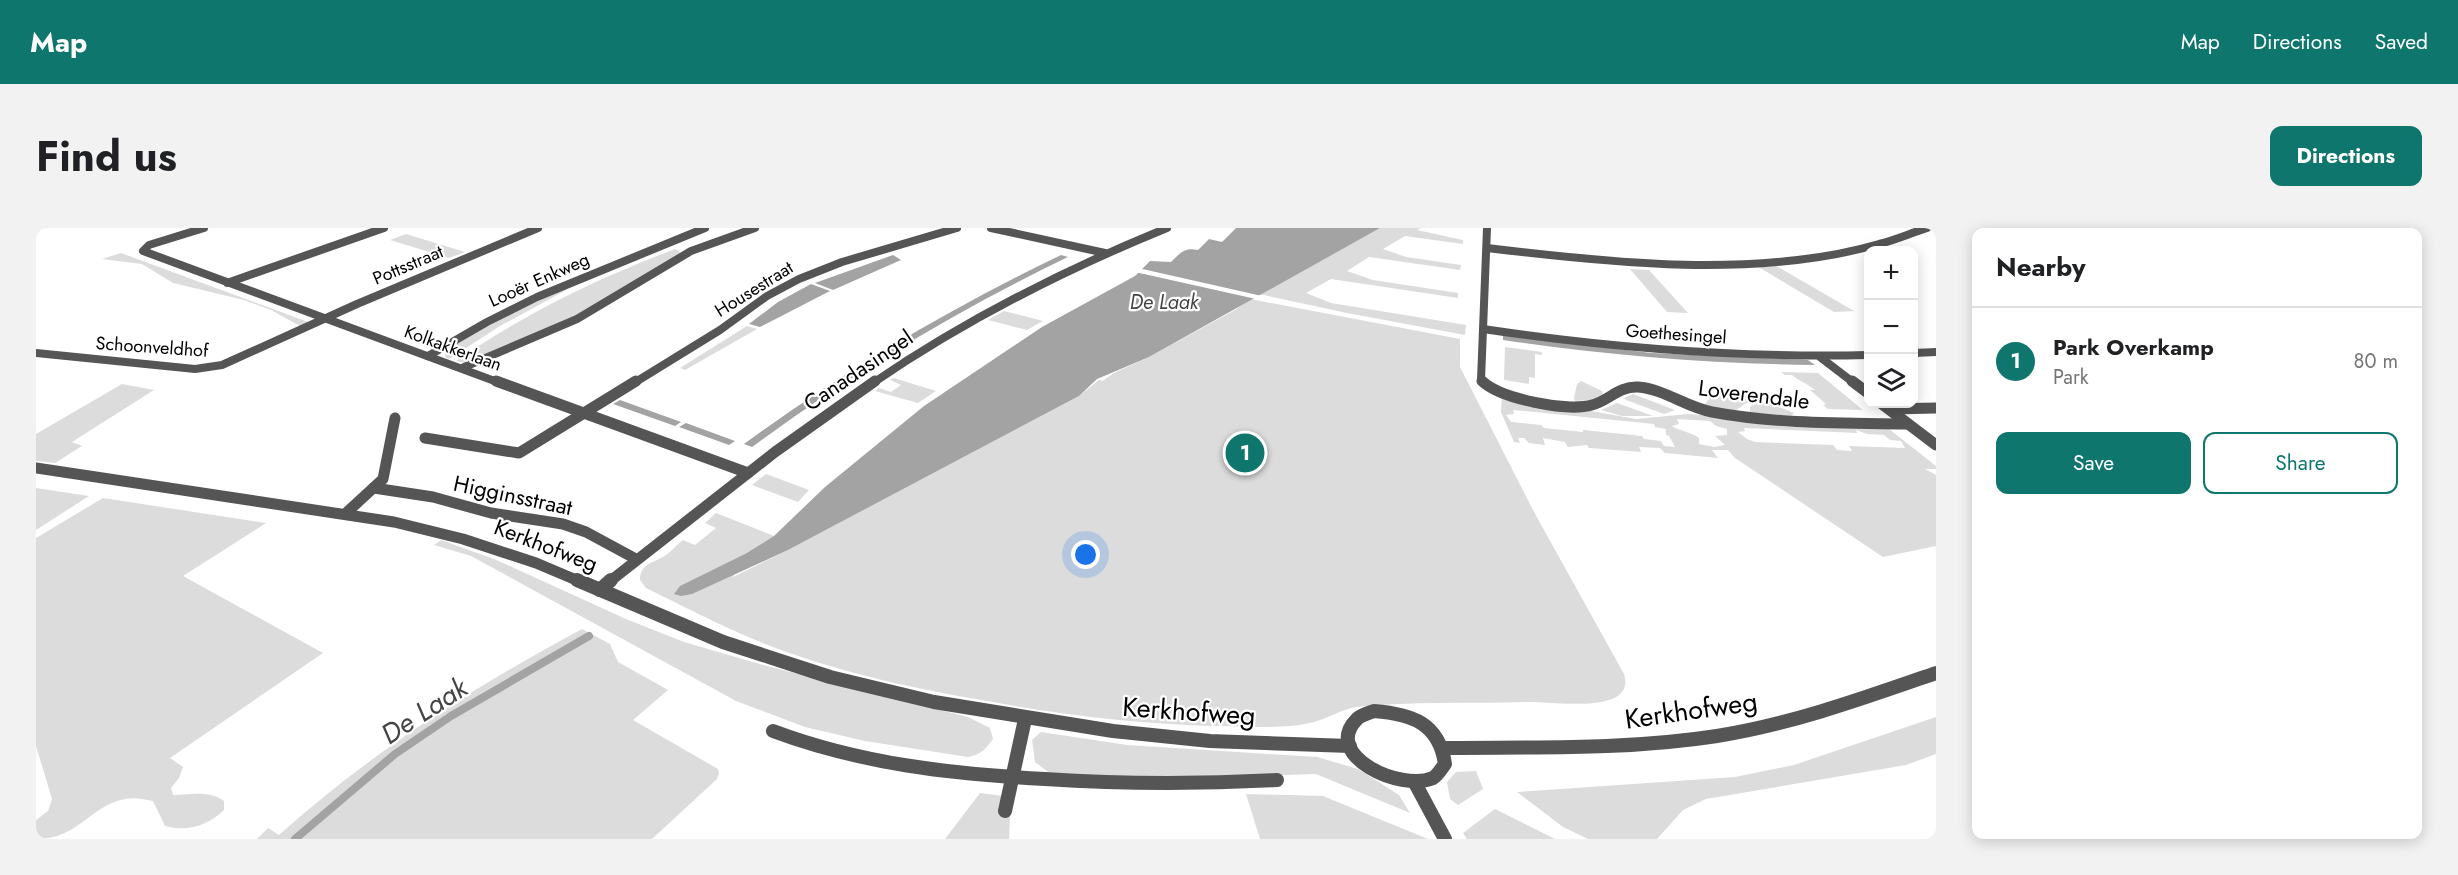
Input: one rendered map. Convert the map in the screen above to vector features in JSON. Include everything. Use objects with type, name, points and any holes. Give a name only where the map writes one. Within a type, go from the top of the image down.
[{"type":"street","name":"Kolkakkerlaan","points":[[204,228],[149,245],[143,251],[147,255],[748,472]]},
{"type":"street","points":[[227,283],[384,228]]},
{"type":"street","name":"Pottsstraat","points":[[325,319],[538,228]]},
{"type":"street","name":"Looër Enkweg","points":[[428,356],[494,318],[537,297],[705,228]]},
{"type":"street","points":[[462,368],[577,319],[690,251],[755,228]]},
{"type":"street","name":"Housestraat","points":[[425,438],[519,453],[720,330],[767,296],[800,279],[842,262],[957,228]]},
{"type":"street","points":[[991,228],[1105,253]]},
{"type":"street","name":"Canadasingel","points":[[600,590],[748,472],[844,401],[928,346],[990,310],[1105,253],[1167,228]]},
{"type":"street","points":[[1483,329],[1487,228]]},
{"type":"street","points":[[1487,248],[1619,261],[1746,262],[1810,257],[1852,250],[1901,238],[1927,228]]},
{"type":"street","points":[[669,242],[690,251]]},
{"type":"street","name":"Schoonveldhof","points":[[37,353],[209,369],[245,357],[325,319]]},
{"type":"street","name":"Goethesingel","points":[[1483,329],[1639,349],[1731,355],[1864,356]]},
{"type":"street","name":"Loverendale","points":[[1483,329],[1480,380],[1483,385],[1494,390],[1524,398],[1568,406],[1588,406],[1606,400],[1623,389],[1636,387],[1694,408],[1737,416],[1789,421],[1908,424]]},
{"type":"street","points":[[1918,353],[1936,352]]},
{"type":"street","points":[[1820,357],[1864,389]]},
{"type":"street","points":[[1918,407],[1936,408]]},
{"type":"street","points":[[1888,408],[1936,446]]},
{"type":"street","points":[[345,514],[383,479],[395,418]]},
{"type":"street","name":"Kerkhofweg","points":[[36,468],[394,522],[463,539],[536,563],[701,634],[774,660],[923,699],[1025,719],[1113,731],[1210,741],[1350,746]]},
{"type":"street","name":"Higginsstraat","points":[[374,488],[433,497],[491,513],[563,524],[586,532],[636,559]]},
{"type":"street","name":"Kerkhofweg","points":[[1444,748],[1610,746],[1718,736],[1798,718],[1936,673]]},
{"type":"street","points":[[1374,711],[1395,712],[1416,719],[1433,732],[1444,748],[1445,765],[1435,777],[1415,783],[1395,781],[1375,773],[1359,760],[1350,746],[1349,730],[1358,718],[1374,711]]},
{"type":"street","points":[[1005,811],[1025,719]]},
{"type":"street","points":[[772,731],[808,745],[864,760],[938,771],[1012,778],[1152,784],[1277,780]]},
{"type":"street","points":[[1415,783],[1444,839]]},
{"type":"shaded area","points":[[1380,228],[1421,228],[1417,230],[1463,240],[1463,244],[1405,236],[1383,249],[1406,257],[1461,265],[1460,270],[1369,257],[1347,271],[1373,280],[1458,293],[1458,298],[1331,279],[1306,293],[1331,303],[1466,325],[1465,335],[1259,294]]},
{"type":"shaded area","points":[[406,234],[465,252],[449,258],[390,240]]},
{"type":"shaded area","points":[[675,249],[680,254],[584,312],[466,363],[456,361],[509,327],[562,298],[617,272]]},
{"type":"shaded area","points":[[121,253],[308,322],[300,326],[271,310],[244,300],[173,283],[142,264],[102,259]]},
{"type":"shaded area","points":[[1773,264],[1854,311],[1834,312],[1755,265]]},
{"type":"shaded area","points":[[1630,269],[1649,270],[1688,313],[1667,312]]},
{"type":"shaded area","points":[[570,288],[500,326],[449,359],[445,357],[446,351],[453,345],[536,300]]},
{"type":"shaded area","points":[[1250,299],[1460,339],[1460,367],[1534,512],[1624,674],[1625,687],[1618,696],[1605,701],[1571,704],[1527,702],[1378,705],[1357,707],[1314,722],[1278,727],[1186,725],[1096,717],[948,694],[891,682],[807,659],[713,621],[646,588],[640,580],[644,567],[666,555],[683,540],[695,545],[716,528],[705,523],[716,513],[774,536],[745,554],[733,577],[1079,396],[1099,380],[1102,381],[1149,357],[1235,310]]},
{"type":"shaded area","points":[[1004,311],[1043,321],[1027,330],[988,320]]},
{"type":"shaded area","points":[[747,326],[757,329],[685,370],[680,368]]},
{"type":"shaded area","points":[[1505,347],[1542,352],[1542,355],[1535,354],[1535,378],[1529,377],[1529,384],[1504,380]]},
{"type":"shaded area","points":[[1781,372],[1818,373],[1863,410],[1828,409],[1823,405],[1826,404],[1810,390],[1815,390],[1792,375],[1785,375]]},
{"type":"shaded area","points":[[894,378],[936,391],[918,403],[875,391],[879,388],[891,392],[901,385],[890,380]]},
{"type":"shaded area","points":[[1581,381],[1602,391],[1603,394],[1592,400],[1575,401],[1577,384]]},
{"type":"shaded area","points":[[122,384],[154,390],[72,442],[82,446],[55,463],[36,461],[36,434]]},
{"type":"shaded area","points":[[1724,393],[1751,400],[1733,412],[1702,407],[1712,396]]},
{"type":"shaded area","points":[[1633,394],[1675,410],[1664,414],[1624,398]]},
{"type":"shaded area","points":[[1502,395],[1636,419],[1688,414],[1889,429],[1936,466],[1936,469],[1925,469],[1936,475],[1936,546],[1883,557],[1735,458],[1728,450],[1712,450],[1718,458],[1665,453],[1660,448],[1639,447],[1641,452],[1589,448],[1587,445],[1568,447],[1565,442],[1543,438],[1545,445],[1529,443],[1524,438],[1518,438],[1520,443],[1514,442],[1501,412]],"holes":[[[1513,410],[1654,424],[1655,427],[1666,429],[1666,435],[1675,447],[1664,446],[1661,441],[1644,439],[1642,436],[1544,428],[1541,425],[1511,422],[1506,415],[1514,414]],[[1677,419],[1710,421],[1716,426],[1727,429],[1727,435],[1715,436],[1725,445],[1714,447],[1699,444],[1699,438],[1672,426],[1679,424]],[[1744,428],[1857,433],[1856,430],[1901,441],[1905,448],[1849,446],[1852,451],[1837,450],[1833,445],[1755,442],[1738,432],[1745,431]]]},
{"type":"shaded area","points":[[1762,400],[1794,413],[1791,416],[1750,412],[1750,407]]},
{"type":"shaded area","points":[[1617,403],[1653,416],[1622,416],[1601,410]]},
{"type":"shaded area","points":[[766,474],[809,490],[798,502],[752,485]]},
{"type":"shaded area","points":[[36,488],[89,496],[36,530]]},
{"type":"shaded area","points":[[103,498],[266,523],[183,576],[323,653],[170,758],[183,767],[179,778],[171,788],[173,795],[206,794],[224,801],[224,810],[211,820],[189,828],[165,826],[153,801],[128,798],[102,808],[63,834],[36,839],[36,820],[48,811],[52,799],[36,746],[36,538]]},
{"type":"shaded area","points":[[441,540],[494,559],[626,619],[684,642],[767,666],[968,717],[990,728],[993,739],[982,751],[968,757],[865,741],[805,727],[736,701],[471,556],[434,545]]},
{"type":"shaded area","points":[[582,629],[610,644],[618,662],[668,690],[633,720],[718,769],[717,779],[652,839],[257,839],[268,828],[279,835],[350,776],[424,723],[501,674]]},
{"type":"shaded area","points":[[1936,717],[1936,754],[1906,765],[1706,799],[1683,810],[1657,839],[1588,839],[1563,827],[1517,792],[1735,777],[1794,765]]},
{"type":"shaded area","points":[[1041,732],[1127,745],[1317,757],[1358,769],[1399,795],[1410,813],[1316,774],[1185,778],[1052,775],[1035,762],[1032,740]]},
{"type":"shaded area","points":[[1476,771],[1483,789],[1458,805],[1450,799],[1447,782],[1456,772]]},
{"type":"shaded area","points":[[980,793],[1011,797],[1009,839],[945,839]]},
{"type":"shaded area","points":[[1246,794],[1323,796],[1428,839],[1260,839]]},
{"type":"shaded area","points":[[1495,809],[1555,839],[1467,839],[1463,833]]},
{"type":"water","name":"De Laak","points":[[1236,228],[1380,228],[1149,357],[1097,379],[1079,396],[788,550],[692,594],[681,596],[674,594],[680,586],[745,554],[774,536],[825,487],[924,406],[1042,327],[1135,276],[1150,261],[1171,262],[1186,250],[1198,250],[1209,239],[1222,242]]},
{"type":"water","points":[[893,255],[901,260],[833,290],[815,283]]},
{"type":"water","points":[[1061,255],[1068,257],[985,299],[906,344],[828,394],[752,447],[744,444],[820,391],[898,342],[978,297]]},
{"type":"water","points":[[811,284],[830,291],[760,327],[749,324],[778,302]]},
{"type":"water","points":[[1503,335],[1651,353],[1808,360],[1815,365],[1697,361],[1619,354],[1503,340]]},
{"type":"water","points":[[620,400],[681,422],[675,426],[613,404]]},
{"type":"water","points":[[686,423],[735,441],[729,445],[679,427]]},
{"type":"pier","points":[[1138,268],[1262,296],[1256,299],[1135,272]]},
{"type":"waterway","name":"De Laak","points":[[295,839],[395,754],[451,716],[589,636]]},
{"type":"place","name":"Park Overkamp","points":[[1245,453]]}]
